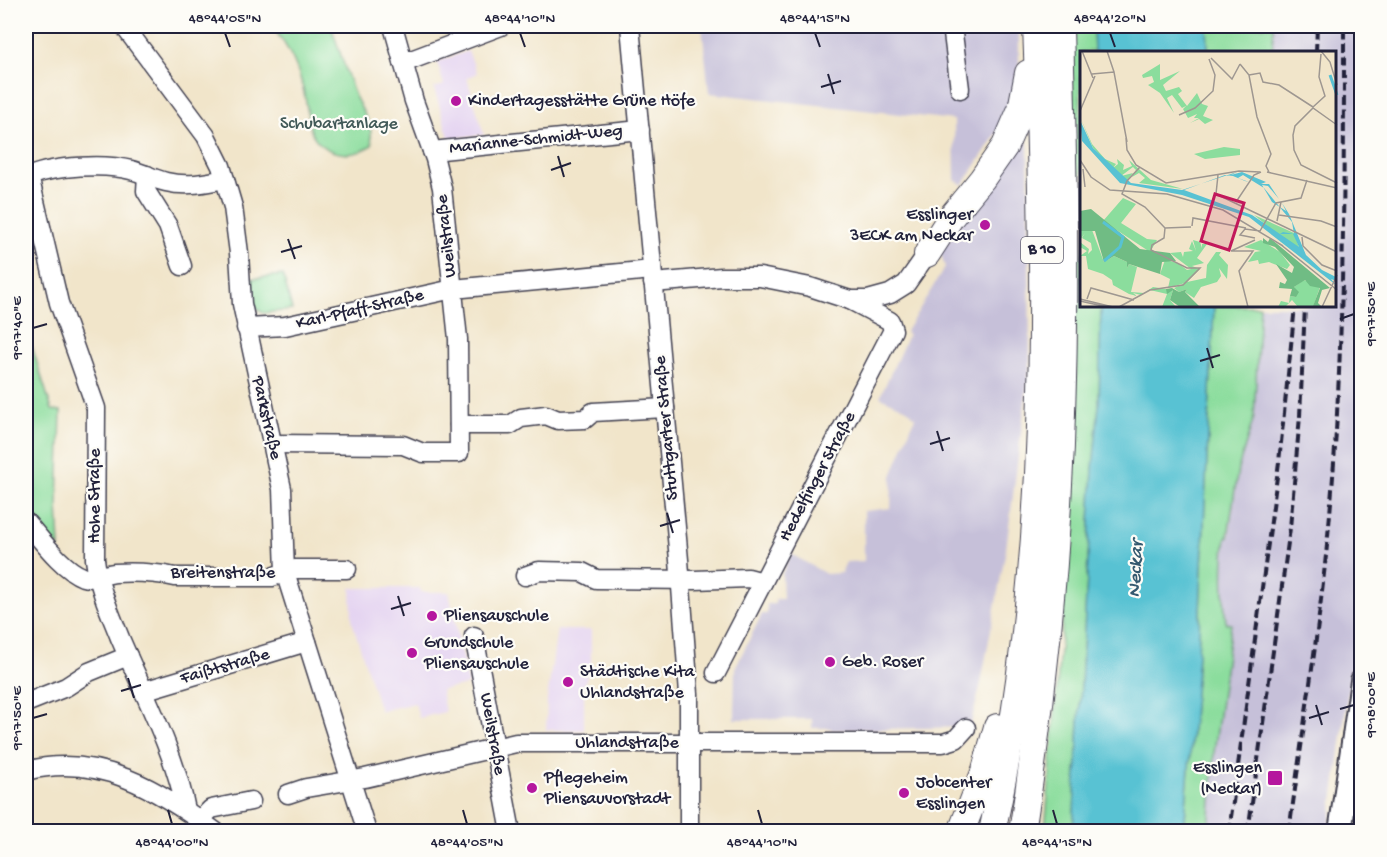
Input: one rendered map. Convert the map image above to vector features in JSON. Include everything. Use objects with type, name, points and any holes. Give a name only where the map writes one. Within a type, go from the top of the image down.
[{"type":"highway","points":[[927,254],[951,217],[992,166],[1011,135],[1024,96],[1036,26]]},
{"type":"highway","name":"B 10","points":[[992,831],[1018,687],[1033,541],[1038,464],[1042,212],[1036,26]]},
{"type":"highway","name":"B 10","points":[[1022,831],[1038,723],[1052,588],[1061,458],[1064,197],[1060,26]]},
{"type":"highway","points":[[961,831],[979,788],[996,732],[1033,541]]},
{"type":"highway","points":[[1039,831],[1051,689],[1052,588]]},
{"type":"main road","points":[[1340,831],[1362,681]]},
{"type":"street","name":"Parkstraße","points":[[124,26],[206,136],[216,154],[225,179],[236,224],[241,297],[246,328],[282,489],[285,572],[368,831]]},
{"type":"street","name":"Weilstraße","points":[[272,444],[403,445],[423,453],[459,453],[459,351],[442,188],[393,26]]},
{"type":"street","points":[[403,63],[501,26]]},
{"type":"street","name":"Stuttgarter Straße","points":[[630,26],[689,694],[689,831]]},
{"type":"street","points":[[952,26],[960,89]]},
{"type":"street","name":"Marianne-Schmidt-Weg","points":[[432,152],[640,130]]},
{"type":"street","name":"Hohe Straße","points":[[147,176],[131,170],[107,167],[48,171],[30,176],[38,221],[59,303],[96,408],[95,559],[99,576],[108,608],[193,815]]},
{"type":"street","points":[[182,266],[168,226],[146,191],[147,176],[181,184],[225,179]]},
{"type":"street","name":"Karl-Pfaff-Straße","points":[[246,328],[285,326],[453,290],[653,277],[760,277],[810,287],[850,300],[874,298],[894,291],[910,280],[927,254]]},
{"type":"street","name":"Hedelfinger Straße","points":[[716,674],[893,330],[890,321],[850,300]]},
{"type":"street","points":[[459,425],[510,425],[519,419],[546,415],[558,420],[585,419],[593,412],[665,408]]},
{"type":"street","name":"Breitenstraße","points":[[26,522],[53,553],[73,571],[87,578],[116,573],[160,573],[175,577],[272,577],[295,569],[347,569]]},
{"type":"street","points":[[525,576],[538,572],[582,572],[596,579],[748,578],[763,582]]},
{"type":"street","name":"Weilstraße","points":[[474,636],[511,831]]},
{"type":"street","name":"Faißtstraße","points":[[143,691],[307,642]]},
{"type":"street","points":[[26,703],[66,687],[89,672],[128,656]]},
{"type":"street","name":"Uhlandstraße","points":[[288,794],[306,788],[523,743],[943,743],[956,739],[966,728]]},
{"type":"street","points":[[26,771],[57,766],[79,766],[101,770],[146,786],[216,831]]},
{"type":"street","points":[[193,815],[251,801]]},
{"type":"shaded area","points":[[702,26],[1019,26],[1019,63],[1013,95],[1000,128],[963,185],[955,180],[954,120],[709,93]]},
{"type":"shaded area","points":[[1274,26],[1361,26],[1362,590],[1329,831],[1209,832],[1214,753],[1231,624],[1226,624],[1223,556],[1226,537],[1229,537],[1238,469],[1254,417],[1260,308],[1336,308],[1336,51],[1272,51]]},
{"type":"shaded area","name":"Kindertagesstätte Grüne Höfe","points":[[468,51],[477,73],[467,78],[484,135],[449,138],[434,88],[444,85],[437,62]]},
{"type":"shaded area","points":[[1019,141],[1028,142],[1030,365],[1006,549],[981,683],[970,727],[831,730],[831,728],[812,728],[812,719],[734,719],[735,668],[762,614],[767,614],[767,604],[775,604],[775,599],[783,599],[782,574],[791,554],[826,574],[841,573],[846,562],[864,561],[864,511],[891,508],[892,476],[915,417],[907,409],[880,397],[908,335],[905,333],[945,267],[940,251]]},
{"type":"shaded area","name":"Grundschule Pliensauschule","points":[[351,588],[420,588],[421,592],[449,592],[468,685],[441,690],[445,712],[419,718],[415,703],[380,711],[352,621]]},
{"type":"shaded area","name":"Städtische Kita Uhlandstraße","points":[[557,630],[591,630],[591,664],[584,686],[584,730],[546,730],[547,700]]},
{"type":"green space","name":"Schubartanlage","points":[[271,26],[331,26],[354,94],[370,125],[372,145],[356,153],[348,154],[331,150],[317,140],[310,129],[306,101],[297,68],[283,41]]},
{"type":"green space","points":[[1071,26],[1093,26],[1094,51],[1080,51],[1080,308],[1101,308],[1099,405],[1093,469],[1073,831],[1045,832],[1069,540],[1076,394]]},
{"type":"green space","points":[[1207,26],[1274,26],[1272,51],[1208,51]]},
{"type":"green space","points":[[283,275],[292,310],[263,313],[255,308],[250,279]]},
{"type":"green space","points":[[1214,308],[1260,308],[1254,417],[1238,469],[1228,537],[1226,537],[1223,580],[1226,623],[1231,624],[1214,753],[1209,831],[1184,832],[1198,655]]},
{"type":"green space","points":[[26,328],[52,410],[61,411],[58,504],[60,548],[26,516]]},
{"type":"water","points":[[1093,26],[1207,26],[1208,51],[1094,51]]},
{"type":"water","name":"Neckar","points":[[1101,308],[1214,308],[1198,655],[1184,831],[1073,831],[1093,469],[1099,405]]},
{"type":"railway","points":[[1316,51],[1317,26]]},
{"type":"railway","points":[[1289,832],[1323,584],[1331,502],[1339,383],[1344,26]]},
{"type":"railway","points":[[1229,832],[1279,462],[1295,308]]},
{"type":"railway","points":[[1248,832],[1290,528],[1300,416],[1305,308]]},
{"type":"place","name":"Kindertagesstätte Grüne Höfe","points":[[456,101]]},
{"type":"place","name":"Esslinger 3ECK am Neckar","points":[[985,225]]},
{"type":"place","name":"Pliensauschule","points":[[432,616]]},
{"type":"place","name":"Grundschule Pliensauschule","points":[[412,653]]},
{"type":"place","name":"Geb. Roser","points":[[830,662]]},
{"type":"place","name":"Städtische Kita Uhlandstraße","points":[[568,682]]},
{"type":"place","name":"Esslingen (Neckar)","points":[[1275,778]]},
{"type":"place","name":"Pflegeheim Pliensauvorstadt","points":[[532,788]]},
{"type":"place","name":"Jobcenter Esslingen","points":[[904,793]]}]
